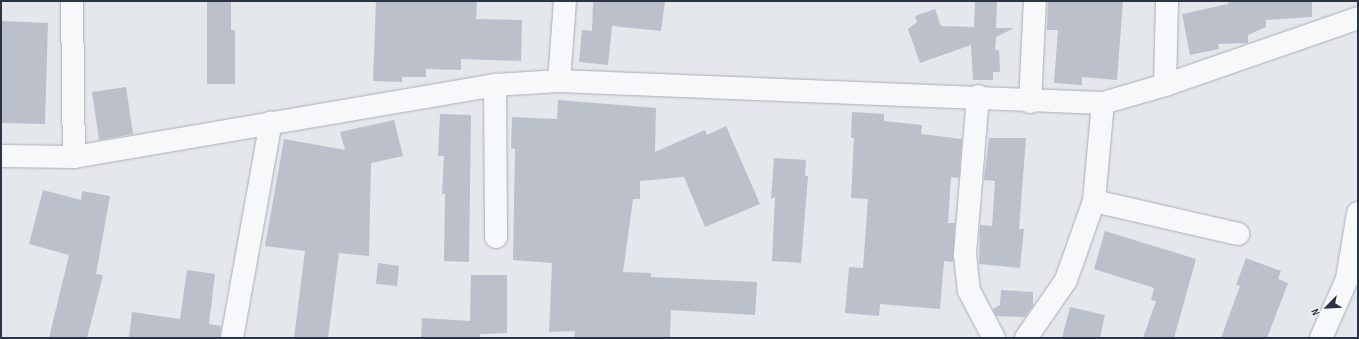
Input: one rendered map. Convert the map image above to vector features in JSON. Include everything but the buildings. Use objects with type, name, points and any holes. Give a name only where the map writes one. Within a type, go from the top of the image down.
[{"type":"street","points":[[72,1],[74,157]]},
{"type":"street","points":[[559,81],[565,1]]},
{"type":"street","points":[[1030,102],[1036,1]]},
{"type":"street","points":[[1166,85],[1167,1]]},
{"type":"street","points":[[1,156],[74,157],[271,122],[495,85],[559,81],[978,96],[1030,102],[1103,103],[1166,85],[1358,18]]},
{"type":"street","points":[[495,85],[496,237]]},
{"type":"street","points":[[978,96],[966,254],[969,291],[994,338]]},
{"type":"street","points":[[1026,338],[1066,280],[1094,201],[1103,103]]},
{"type":"street","points":[[232,338],[271,122]]},
{"type":"street","points":[[1094,201],[1238,234]]},
{"type":"street","points":[[1321,338],[1347,278],[1358,213]]}]
